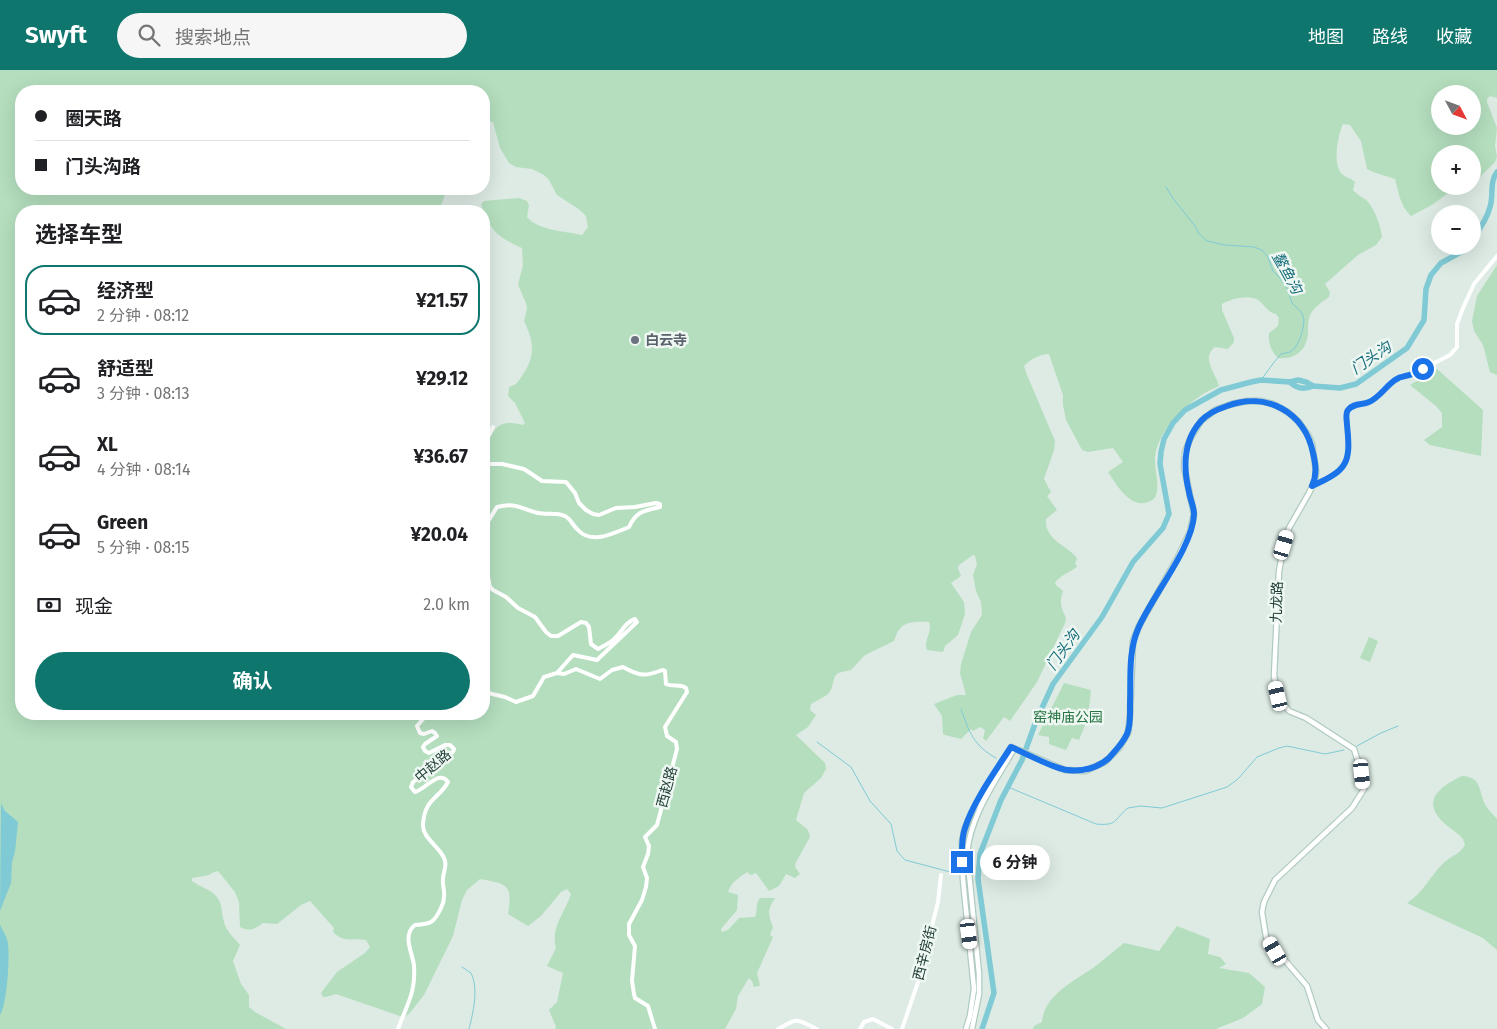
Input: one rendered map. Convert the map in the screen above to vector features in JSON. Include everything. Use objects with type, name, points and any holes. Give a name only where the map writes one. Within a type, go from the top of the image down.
[{"type":"main road","name":"九龙路","points":[[1014,748],[1065,770],[1085,771],[1105,762],[1119,748],[1128,733],[1133,641],[1139,626],[1190,532],[1194,514],[1184,468],[1186,452],[1191,437],[1201,421],[1215,410],[1247,401],[1261,401],[1273,404],[1288,412],[1299,422],[1312,444],[1316,471],[1312,486],[1289,528],[1279,571],[1274,676],[1278,696],[1289,711],[1306,718],[1354,749],[1362,774],[1364,789],[1352,808],[1275,880],[1264,902],[1262,912],[1266,937],[1275,951],[1307,986],[1318,1020],[1326,1029]]},
{"type":"main road","points":[[966,1029],[974,989],[963,880],[962,841],[964,828],[1014,748]]},
{"type":"main road","points":[[972,1029],[979,994],[979,974],[968,870],[968,840],[978,811],[1014,748]]},
{"type":"street","points":[[1312,486],[1329,479],[1346,463],[1348,456],[1346,416],[1349,409],[1357,404],[1369,402],[1392,381],[1403,375],[1411,375],[1440,361],[1454,351],[1457,347],[1457,324],[1463,308],[1474,284],[1497,256]]},
{"type":"street","points":[[490,433],[493,427]]},
{"type":"street","points":[[490,464],[502,464],[524,469],[542,481],[566,482],[576,493],[579,503],[593,514],[599,515],[616,508],[660,504],[660,507],[638,513],[634,516],[629,526],[600,538],[579,532],[563,514],[537,513],[520,506],[507,504],[497,507],[490,518]]},
{"type":"street","points":[[490,587],[506,597],[518,608],[535,617],[551,636],[558,636],[581,622],[586,623],[589,627],[591,644],[598,648],[615,639],[623,626],[630,621],[635,619],[638,622],[597,660],[587,659],[576,654],[573,655],[557,673],[544,678],[533,696],[516,702],[490,693]]},
{"type":"street","name":"西赵路","points":[[557,673],[564,674],[576,669],[600,679],[612,670],[623,667],[637,675],[651,675],[662,670],[665,671],[666,684],[686,688],[687,692],[665,727],[667,736],[676,742],[677,749],[657,825],[645,837],[649,846],[643,867],[647,878],[646,886],[642,900],[629,924],[629,935],[634,946],[632,981],[634,994],[635,998],[648,1006],[655,1029]]},
{"type":"street","name":"中赵路","points":[[398,1029],[414,986],[413,955],[408,938],[409,933],[415,925],[429,923],[436,919],[444,896],[442,879],[446,866],[445,860],[427,836],[423,826],[425,812],[430,801],[448,782],[446,778],[436,778],[420,791],[415,792],[411,786],[413,782],[453,752],[454,749],[450,745],[445,745],[429,754],[425,751],[425,744],[437,736],[432,731],[424,734],[420,733],[418,726],[422,720]]},
{"type":"street","name":"西辛房街","points":[[902,1029],[918,982],[938,902],[941,876]]},
{"type":"street","points":[[860,1029],[864,1022],[874,1019],[892,1029]]},
{"type":"street","points":[[778,1029],[792,1020],[798,1020],[817,1029]]},
{"type":"green space","points":[[0,70],[1497,70],[1497,98],[1490,96],[1487,99],[1497,128],[1495,146],[1497,157],[1495,162],[1481,176],[1481,145],[1431,145],[1431,195],[1445,195],[1432,205],[1411,216],[1402,204],[1395,179],[1367,169],[1361,141],[1350,125],[1343,124],[1339,135],[1337,164],[1342,174],[1355,182],[1353,190],[1372,207],[1379,222],[1382,237],[1376,245],[1358,255],[1325,284],[1330,292],[1329,297],[1311,312],[1308,321],[1306,343],[1300,352],[1295,355],[1278,358],[1273,353],[1270,347],[1269,333],[1278,326],[1279,318],[1258,300],[1250,297],[1240,298],[1222,304],[1222,310],[1234,342],[1228,349],[1215,347],[1209,356],[1210,365],[1219,386],[1198,397],[1188,405],[1178,414],[1163,435],[1155,457],[1157,491],[1154,499],[1148,502],[1135,502],[1124,494],[1115,483],[1108,472],[1123,462],[1113,448],[1088,452],[1082,450],[1066,420],[1063,395],[1049,354],[1036,357],[1024,366],[1055,441],[1054,450],[1044,479],[1051,492],[1047,496],[1057,510],[1046,519],[1046,526],[1052,537],[1077,558],[1075,564],[1077,567],[1062,576],[1055,583],[1063,591],[1061,602],[1066,618],[1065,623],[1037,682],[1010,721],[1004,717],[986,741],[983,738],[985,730],[980,727],[973,731],[971,729],[961,739],[943,734],[942,716],[934,704],[957,695],[966,695],[960,673],[961,664],[971,632],[982,615],[981,602],[976,591],[973,575],[977,564],[973,555],[959,565],[958,568],[961,576],[951,583],[964,602],[965,614],[958,635],[945,646],[943,652],[927,650],[929,622],[909,623],[898,631],[894,641],[865,655],[851,670],[838,673],[827,695],[811,704],[810,710],[816,715],[808,727],[796,735],[825,763],[826,769],[821,778],[804,793],[796,820],[808,830],[810,837],[796,862],[795,867],[800,874],[795,878],[786,874],[779,886],[769,891],[756,873],[751,875],[747,872],[729,888],[728,892],[738,895],[737,910],[721,929],[722,932],[728,930],[739,918],[755,917],[760,898],[775,898],[769,912],[773,927],[770,935],[773,937],[757,973],[760,985],[754,987],[749,978],[738,996],[736,1009],[725,1029],[555,1029],[556,1027],[549,1010],[557,1002],[563,973],[547,966],[556,948],[555,933],[559,920],[571,894],[567,889],[561,892],[541,916],[528,926],[508,914],[510,897],[506,887],[496,882],[480,879],[467,890],[462,900],[453,936],[424,995],[409,1014],[403,1017],[336,994],[323,997],[321,993],[337,972],[365,953],[370,947],[366,940],[345,939],[337,936],[333,932],[334,928],[310,901],[301,905],[277,924],[263,923],[249,930],[243,929],[240,927],[239,902],[235,892],[218,871],[209,875],[192,878],[192,881],[216,896],[221,905],[226,928],[240,945],[233,961],[241,984],[249,995],[249,1007],[286,1029],[0,1029]]},
{"type":"green space","points":[[1497,265],[1497,375],[1490,372],[1483,345],[1474,331],[1472,321],[1477,296]]},
{"type":"green space","points":[[1437,369],[1483,410],[1481,456],[1430,445],[1424,440],[1442,427],[1442,413],[1410,385]]},
{"type":"green space","points":[[1369,637],[1378,641],[1370,662],[1360,658]]},
{"type":"green space","name":"窑神庙公园","points":[[1064,683],[1091,690],[1088,718],[1079,740],[1072,738],[1066,750],[1049,744],[1049,737],[1038,735]]},
{"type":"green space","points":[[1462,776],[1469,777],[1477,782],[1486,806],[1497,819],[1497,950],[1483,938],[1407,903],[1419,893],[1441,865],[1459,852],[1465,845],[1463,839],[1438,816],[1433,802],[1440,790]]},
{"type":"green space","points":[[1177,926],[1210,939],[1208,954],[1220,957],[1226,964],[1219,968],[1249,973],[1265,987],[1262,1004],[1243,1018],[1216,1029],[1033,1029],[1034,1026],[1042,1022],[1044,1012],[1055,996],[1124,943],[1159,951]]},
{"type":"water","points":[[1,803],[5,811],[18,822],[11,883],[0,911]]},
{"type":"water","points":[[0,925],[7,939],[9,954],[5,1001],[0,1015]]},
{"type":"waterway","name":"门头沟","points":[[1481,227],[1489,211],[1493,180],[1497,172]]},
{"type":"waterway","name":"鳌鱼沟","points":[[1166,187],[1199,234],[1207,241],[1225,245],[1254,247],[1262,250],[1268,257],[1273,271],[1288,290],[1292,303],[1302,313],[1304,320],[1303,328],[1295,348],[1290,352],[1281,354],[1261,380]]},
{"type":"waterway","name":"门头沟","points":[[982,1029],[994,993],[978,879],[980,854],[1001,800],[1022,760],[1036,721],[1053,684],[1102,617],[1133,562],[1163,528],[1169,514],[1160,464],[1161,452],[1164,439],[1173,423],[1185,410],[1221,390],[1251,382],[1261,380],[1290,382],[1298,380],[1313,386],[1340,388],[1356,384],[1407,348],[1424,320],[1426,289],[1431,275],[1441,263],[1456,255]]},
{"type":"waterway","name":"门头沟","points":[[1290,382],[1301,388],[1313,386]]},
{"type":"waterway","points":[[961,709],[973,738],[982,749],[996,758]]},
{"type":"waterway","points":[[1357,746],[1398,726]]},
{"type":"waterway","points":[[817,742],[851,767],[870,801],[891,824],[897,851],[905,860],[958,874]]},
{"type":"waterway","points":[[1008,787],[1096,824],[1108,824],[1115,821],[1128,808],[1140,806],[1162,808],[1227,787],[1238,779],[1257,757],[1279,748],[1287,746],[1325,754],[1344,750]]},
{"type":"waterway","points":[[462,967],[471,973],[475,986],[469,1029]]},
{"type":"place","name":"白云寺","points":[[635,340]]},
{"type":"route","points":[[962,862],[964,828],[977,802],[1011,747],[1065,770],[1085,771],[1105,762],[1119,748],[1128,733],[1133,641],[1139,626],[1190,532],[1194,514],[1184,468],[1186,452],[1191,437],[1201,421],[1215,410],[1247,401],[1261,401],[1273,404],[1288,412],[1299,422],[1312,444],[1316,471],[1312,486],[1329,479],[1346,463],[1348,439],[1346,416],[1349,409],[1357,404],[1369,402],[1392,381],[1403,375],[1411,375],[1423,369]]}]
